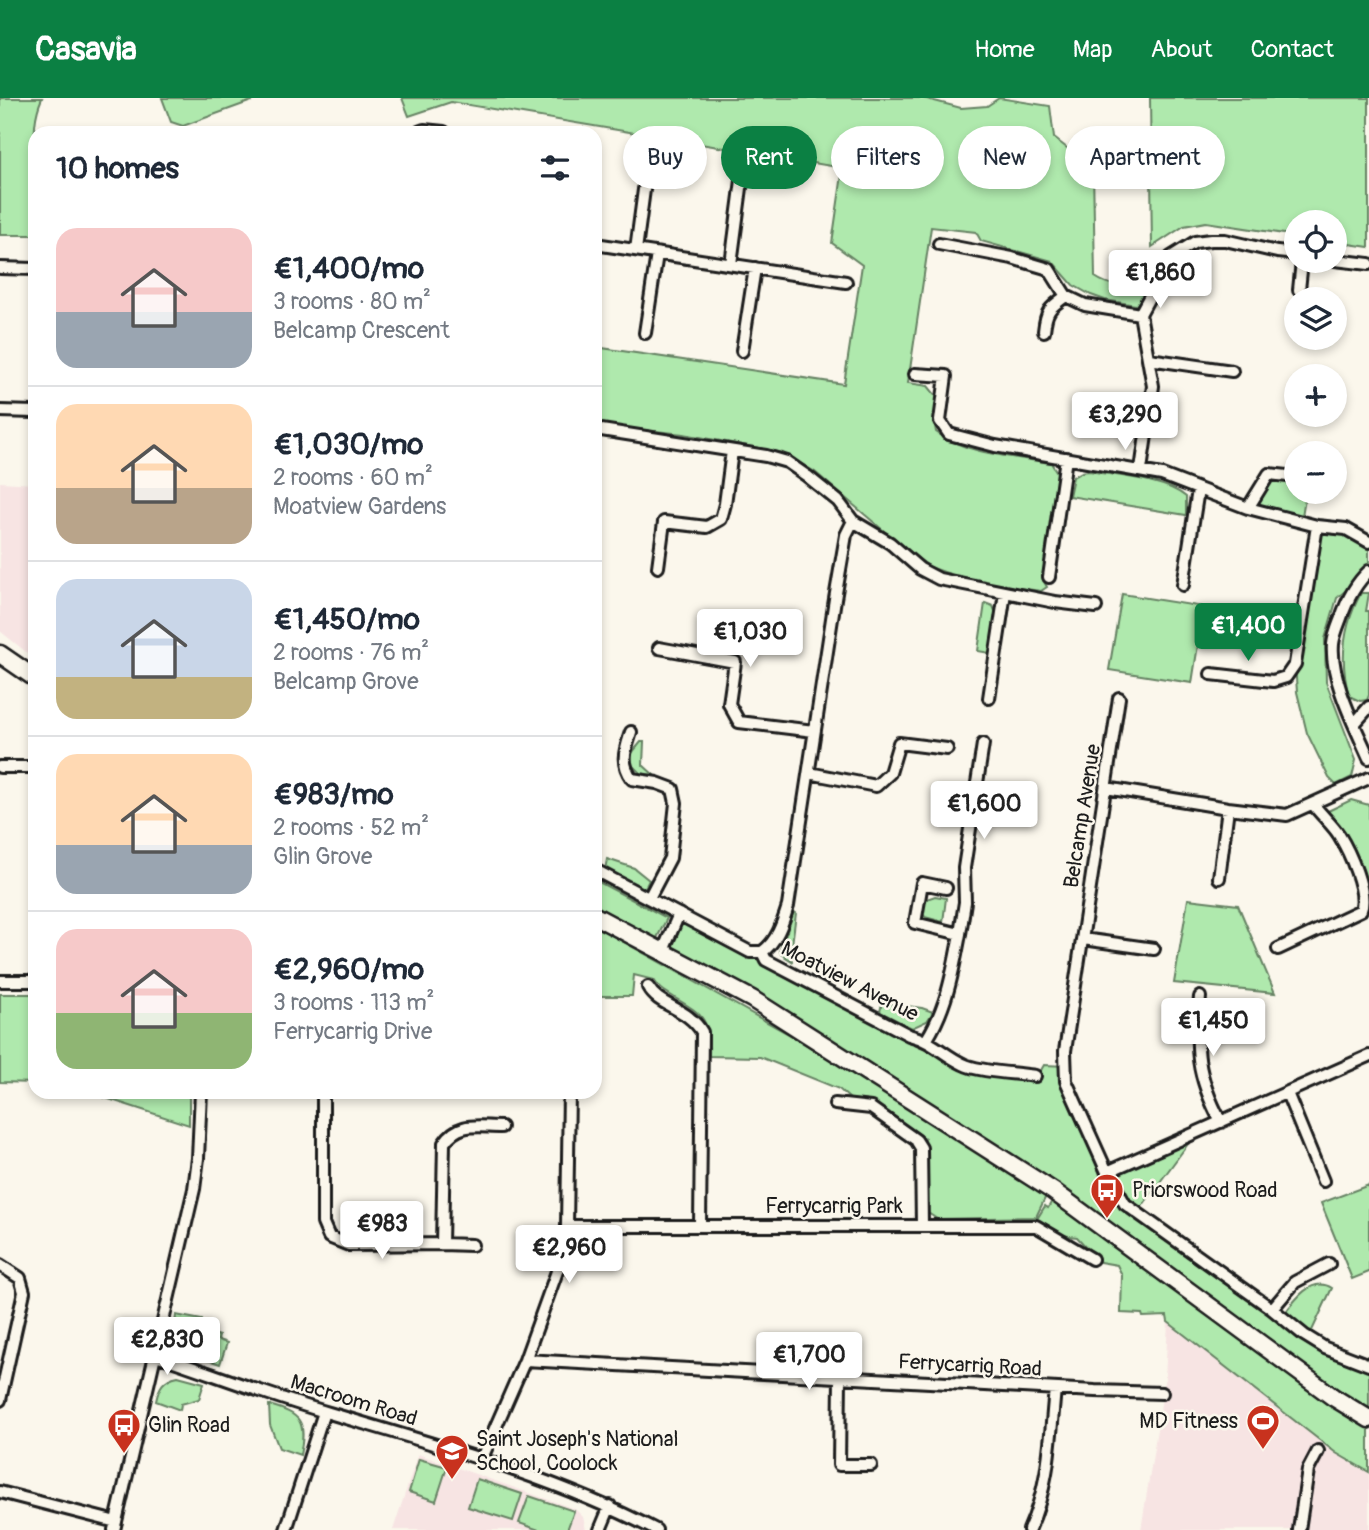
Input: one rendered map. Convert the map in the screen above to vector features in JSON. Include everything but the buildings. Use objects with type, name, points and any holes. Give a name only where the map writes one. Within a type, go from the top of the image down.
[{"type":"street","points":[[636,250],[644,189]]},
{"type":"street","points":[[731,264],[741,189]]},
{"type":"street","points":[[1141,470],[1153,386],[1140,314],[1171,257],[1195,242],[1225,240],[1284,253]]},
{"type":"street","points":[[939,244],[1012,258],[1049,270],[1066,296],[1085,305],[1140,314]]},
{"type":"street","points":[[602,245],[846,282]]},
{"type":"street","points":[[645,333],[657,254]]},
{"type":"street","points":[[1347,261],[1369,264]]},
{"type":"street","points":[[0,268],[28,269]]},
{"type":"street","points":[[742,351],[755,268]]},
{"type":"street","points":[[1044,331],[1046,314],[1066,296]]},
{"type":"street","points":[[1149,359],[1232,371]]},
{"type":"street","points":[[915,373],[946,376],[940,421],[949,434],[995,446],[1162,475],[1248,508],[1317,526],[1346,528],[1369,542]]},
{"type":"street","points":[[0,411],[28,412]]},
{"type":"street","points":[[602,430],[766,456],[787,463],[838,501],[853,521],[890,543],[920,569],[939,579],[1005,593],[1096,607]]},
{"type":"street","points":[[658,567],[664,522],[707,527],[721,519],[732,451]]},
{"type":"street","points":[[1049,577],[1066,458]]},
{"type":"street","points":[[1248,508],[1269,474],[1284,476]]},
{"type":"street","points":[[1183,585],[1198,490]]},
{"type":"street","points":[[762,951],[767,949],[781,928],[788,906],[846,535],[853,521]]},
{"type":"street","points":[[1211,674],[1273,681],[1286,677],[1295,664],[1317,526]]},
{"type":"street","points":[[1369,571],[1346,602],[1333,641],[1336,677],[1369,758]]},
{"type":"street","points":[[989,698],[1005,593]]},
{"type":"street","points":[[659,648],[735,662],[729,704],[738,722],[814,731]]},
{"type":"street","points":[[0,654],[28,673]]},
{"type":"street","name":"Belcamp Avenue","points":[[1119,698],[1065,1051],[1066,1081],[1107,1172],[1125,1204],[1304,1335],[1325,1348],[1369,1365]]},
{"type":"street","points":[[1355,723],[1368,710]]},
{"type":"street","points":[[631,732],[625,751],[625,769],[632,779],[673,789],[676,803],[670,858],[649,898]]},
{"type":"street","points":[[809,773],[876,786],[890,773],[899,743],[947,749]]},
{"type":"street","name":"Moatview Avenue","points":[[927,1040],[947,998],[960,934],[965,902],[964,868],[983,744]]},
{"type":"street","points":[[0,767],[28,767]]},
{"type":"street","points":[[1106,788],[1287,815],[1369,778]]},
{"type":"street","points":[[1278,950],[1361,910],[1363,905],[1362,888],[1339,836],[1313,804]]},
{"type":"street","points":[[1219,878],[1227,808]]},
{"type":"street","name":"Moatview Avenue","points":[[602,874],[750,952],[762,951],[771,962],[909,1035],[927,1040],[966,1066],[1035,1076]]},
{"type":"street","points":[[946,888],[922,883],[915,923],[960,934]]},
{"type":"street","points":[[662,953],[679,914]]},
{"type":"street","points":[[602,920],[752,999],[1053,1191],[1333,1397],[1369,1419]]},
{"type":"street","points":[[1083,939],[1154,949]]},
{"type":"street","points":[[0,981],[28,981]]},
{"type":"street","points":[[648,987],[652,995],[694,1018],[702,1032],[700,1225]]},
{"type":"street","points":[[1200,997],[1196,1037],[1198,1067],[1221,1122]]},
{"type":"street","points":[[1107,1172],[1369,1056]]},
{"type":"street","points":[[1287,1093],[1323,1181]]},
{"type":"street","points":[[0,1492],[115,1526],[194,1189],[201,1099]]},
{"type":"street","points":[[323,1099],[323,1223],[329,1237],[349,1245],[472,1245]]},
{"type":"street","points":[[482,1458],[525,1360],[560,1263],[567,1226],[569,1099]]},
{"type":"street","name":"Ferrycarrig Park","points":[[567,1226],[922,1226],[921,1148],[916,1140],[871,1108],[835,1104]]},
{"type":"street","points":[[442,1244],[443,1143],[460,1127],[501,1127]]},
{"type":"street","points":[[922,1226],[1036,1226],[1093,1259]]},
{"type":"street","points":[[1272,1309],[1295,1282],[1329,1264]]},
{"type":"street","points":[[0,1265],[20,1278],[24,1292],[0,1400]]},
{"type":"street","name":"Macroom Road","points":[[156,1355],[324,1412],[482,1458],[610,1506],[656,1530]]},
{"type":"street","name":"Ferrycarrig Road","points":[[525,1360],[1162,1393]]},
{"type":"street","points":[[840,1378],[839,1465],[871,1465]]},
{"type":"street","points":[[1029,1530],[1041,1503],[1055,1389]]},
{"type":"street","points":[[286,1530],[324,1412]]},
{"type":"street","points":[[1298,1530],[1308,1470],[1318,1451]]},
{"type":"street","points":[[600,1530],[610,1506]]},
{"type":"shaded area","points":[[0,482],[28,484],[28,653],[0,631]]},
{"type":"shaded area","points":[[1168,1322],[1336,1453],[1369,1472],[1369,1530],[1141,1530],[1165,1379]]},
{"type":"shaded area","name":"Saint Joseph's National School, Coolock","points":[[418,1454],[575,1509],[583,1517],[586,1530],[393,1530]]},
{"type":"green space","points":[[0,98],[42,98],[36,126],[28,126],[28,235],[0,235]]},
{"type":"green space","points":[[162,98],[260,98],[183,126],[171,122]]},
{"type":"green space","points":[[402,98],[923,98],[961,108],[987,106],[999,98],[1050,106],[1054,138],[1065,146],[1065,189],[1093,189],[1095,277],[1110,284],[1123,283],[1149,269],[1153,280],[1136,305],[1105,300],[1073,285],[1052,261],[981,241],[976,232],[931,227],[908,383],[928,386],[937,397],[934,420],[936,432],[948,439],[991,454],[1051,463],[1058,474],[1043,580],[1047,587],[1041,591],[1018,588],[958,577],[930,567],[815,472],[783,453],[684,434],[602,426],[602,348],[844,384],[862,265],[832,243],[840,189],[944,189],[944,126],[831,126],[831,166],[817,164],[817,126],[721,126],[721,147],[707,145],[707,126],[623,126],[623,131],[451,102],[409,116]]},
{"type":"green space","points":[[1150,98],[1369,98],[1369,247],[1347,244],[1347,210],[1284,210],[1284,234],[1206,222],[1184,226],[1152,247],[1151,189],[1225,189],[1225,126],[1150,126]]},
{"type":"green space","points":[[1089,471],[1166,486],[1186,497],[1186,515],[1069,496],[1073,477]]},
{"type":"green space","points":[[1269,474],[1284,476],[1284,504],[1304,504],[1301,522],[1248,508]]},
{"type":"green space","points":[[1317,526],[1346,529],[1369,542],[1369,570],[1337,598],[1325,639],[1326,682],[1356,760],[1352,777],[1336,785],[1329,778],[1307,733],[1297,692],[1295,664]]},
{"type":"green space","points":[[1361,593],[1369,593],[1366,611],[1369,611],[1369,695],[1367,700],[1360,701],[1349,696],[1344,669],[1344,643],[1350,618]]},
{"type":"green space","points":[[1122,594],[1204,607],[1192,683],[1109,670]]},
{"type":"green space","points":[[985,603],[993,606],[996,613],[990,653],[978,651]]},
{"type":"green space","points":[[644,742],[643,765],[654,775],[640,773],[630,763],[631,754]]},
{"type":"green space","points":[[1351,800],[1369,805],[1369,885],[1328,813]]},
{"type":"green space","points":[[607,859],[634,868],[649,880],[646,886],[642,889],[605,870]]},
{"type":"green space","points":[[602,884],[667,918],[656,940],[602,909]]},
{"type":"green space","points":[[935,896],[946,898],[943,922],[925,917],[921,910],[924,900]]},
{"type":"green space","points":[[1188,899],[1238,905],[1275,993],[1174,983]]},
{"type":"green space","points":[[794,912],[792,961],[781,954],[780,950]]},
{"type":"green space","points":[[682,916],[968,1067],[1037,1077],[1044,1065],[1067,1066],[1068,1082],[1101,1178],[1127,1207],[1108,1171],[1196,1133],[1135,1216],[1280,1320],[1295,1300],[1309,1288],[1324,1285],[1332,1288],[1309,1337],[1369,1364],[1369,1418],[1055,1191],[665,954]]},
{"type":"green space","points":[[602,930],[792,1036],[1046,1196],[1036,1217],[937,1219],[928,1213],[925,1138],[871,1102],[850,1099],[839,1089],[760,1057],[709,1056],[704,1020],[693,1009],[658,986],[654,980],[634,975],[632,996],[602,996]]},
{"type":"green space","points":[[0,994],[28,994],[28,1083],[0,1082]]},
{"type":"green space","points":[[882,1003],[933,1012],[927,1021],[912,1028],[880,1012]]},
{"type":"green space","points":[[109,1099],[189,1099],[189,1125]]},
{"type":"green space","points":[[1369,1185],[1369,1272],[1352,1279],[1321,1203]]},
{"type":"green space","points":[[1052,1201],[1369,1427],[1369,1472],[1336,1453],[1168,1322],[1167,1316],[1143,1317],[1142,1314],[1121,1313],[1122,1275],[1117,1265],[1100,1262],[1077,1237],[1061,1235],[1037,1219],[1045,1206],[1048,1208]]},
{"type":"green space","points":[[176,1315],[202,1320],[209,1333],[219,1336],[218,1340],[227,1343],[220,1364],[184,1351],[179,1346],[175,1328]]},
{"type":"green space","points":[[178,1376],[204,1383],[199,1399],[181,1404],[180,1410],[156,1401],[162,1384]]},
{"type":"green space","points":[[269,1405],[288,1412],[299,1421],[303,1434],[300,1455],[279,1448],[270,1425]]},
{"type":"green space","points":[[419,1459],[447,1467],[436,1501],[409,1492]]},
{"type":"green space","points":[[477,1479],[522,1494],[513,1521],[468,1507]]},
{"type":"green space","points":[[529,1496],[574,1511],[567,1530],[539,1530],[519,1523]]},
{"type":"place","name":"Priorswood Road","points":[[1107,1220]]},
{"type":"place","name":"MD Fitness","points":[[1263,1451]]},
{"type":"place","name":"Glin Road","points":[[124,1455]]},
{"type":"place","name":"Saint Joseph's National School, Coolock","points":[[452,1481]]}]
